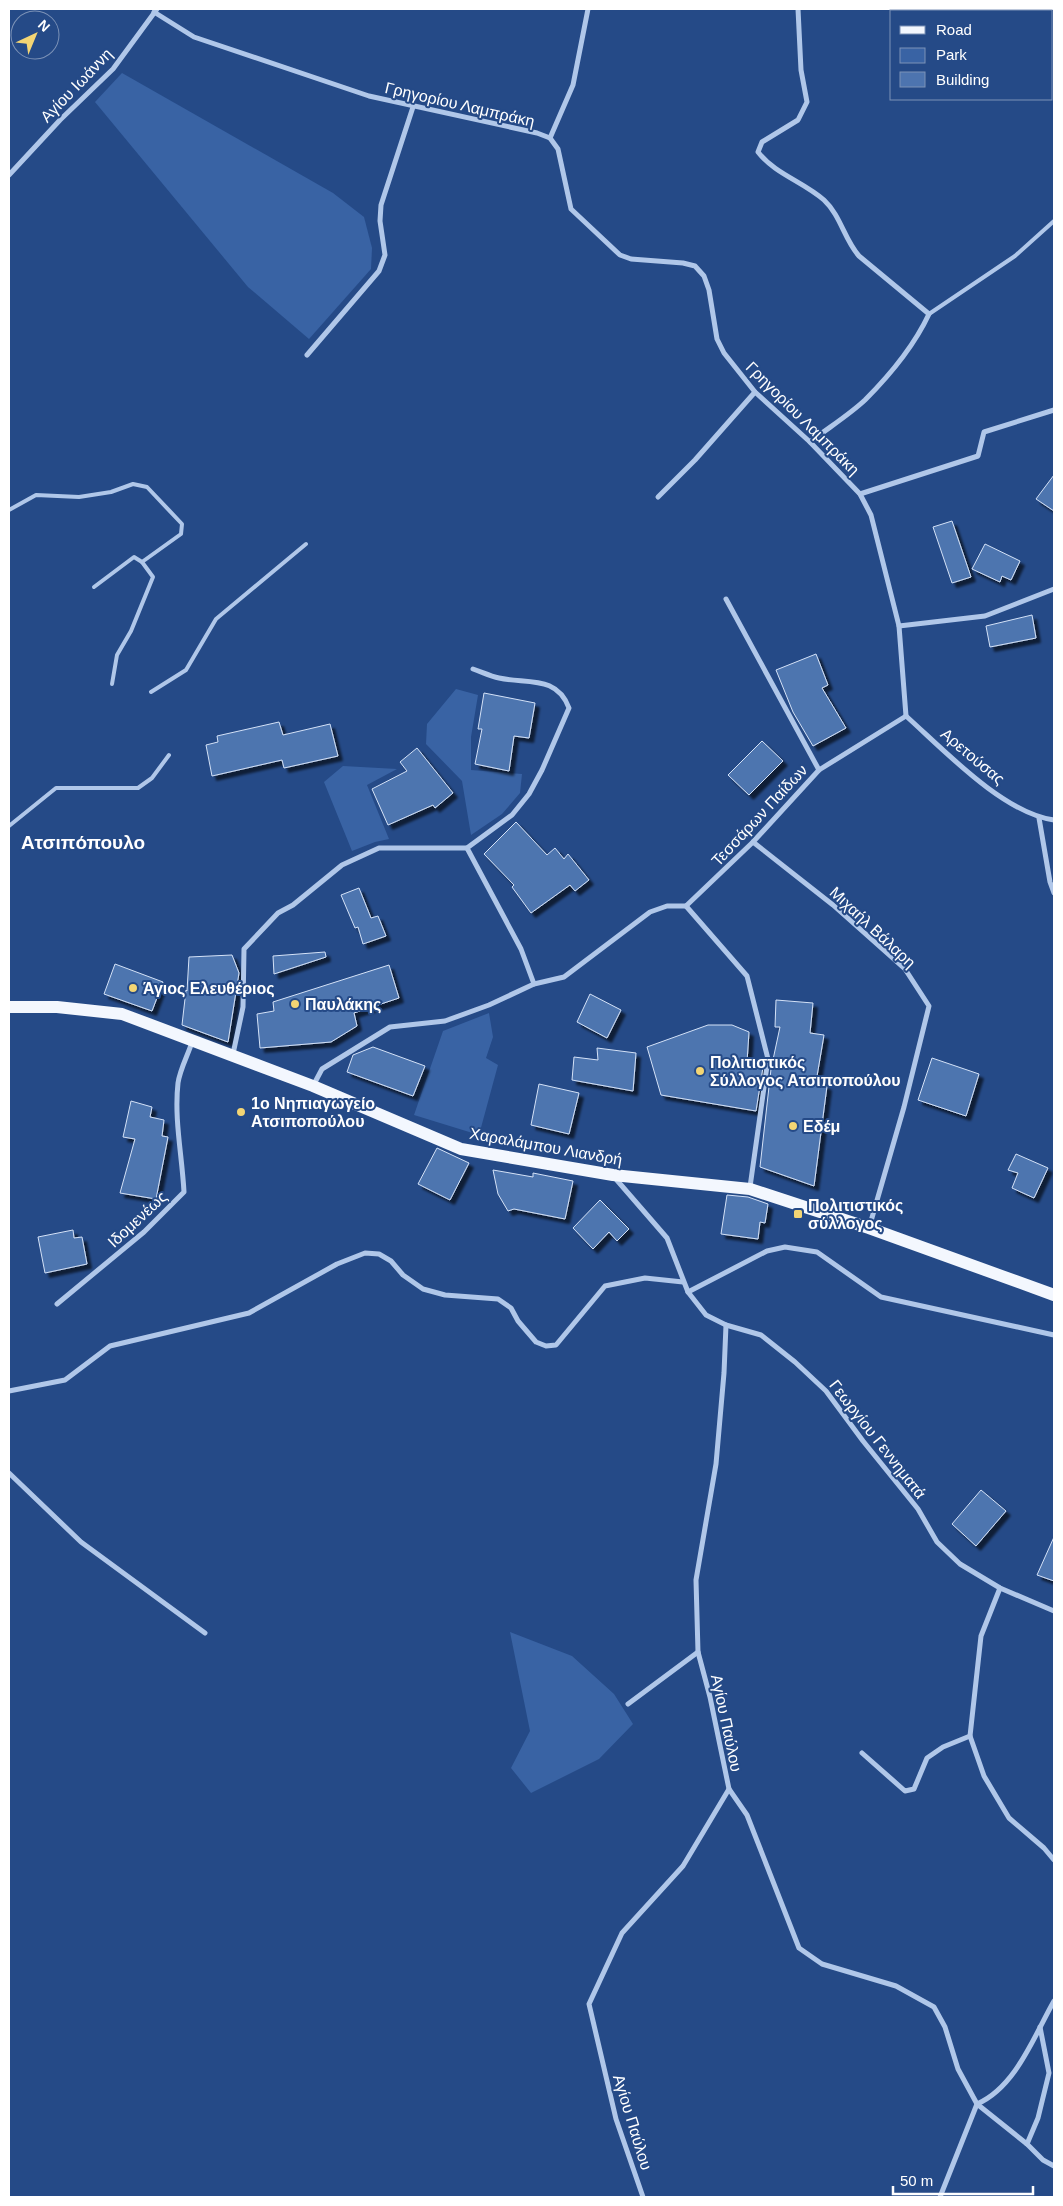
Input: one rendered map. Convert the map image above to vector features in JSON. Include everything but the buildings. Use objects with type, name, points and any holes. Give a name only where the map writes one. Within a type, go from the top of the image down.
[{"type":"main road","name":"Χαραλάμπου Λιανδρή","points":[[9,1007],[57,1007],[122,1014],[313,1086],[461,1149],[613,1175],[750,1189],[870,1228],[1054,1295]]},
{"type":"street","points":[[550,138],[573,85],[588,9]]},
{"type":"street","points":[[798,9],[802,70],[807,102],[798,120],[762,142],[758,152],[765,161],[823,199],[834,212],[850,245],[859,256],[929,314],[914,340],[864,401],[810,442]]},
{"type":"street","name":"Γρηγορίου Λαμπράκη","points":[[156,10],[194,37],[369,96],[536,133],[550,138],[558,149],[571,209],[620,255],[631,259],[683,263],[694,266],[704,276],[709,290],[717,339],[724,353],[755,392],[810,442],[860,494],[871,515],[899,626],[906,716]]},
{"type":"street","name":"Αγίου Ιωάννη","points":[[9,175],[60,120],[113,69],[156,10]]},
{"type":"street","points":[[307,355],[379,271],[385,255],[380,221],[381,204],[413,107]]},
{"type":"street","points":[[658,497],[695,460],[755,392]]},
{"type":"street","points":[[860,494],[978,456],[984,432],[1054,410]]},
{"type":"street","points":[[899,626],[985,616],[1054,588]]},
{"type":"street","points":[[726,599],[819,770]]},
{"type":"street","points":[[232,1054],[242,1007],[244,948],[278,913],[293,905],[342,865],[379,848],[468,848],[512,815],[529,794],[568,708],[565,697],[556,688],[535,681],[499,678],[473,668]]},
{"type":"street","name":"Τεσσάρων Παίδων","points":[[686,906],[753,842],[819,770],[906,716]]},
{"type":"street","name":"Αρετούσας","points":[[906,716],[987,788],[1039,818],[1054,820]]},
{"type":"street","points":[[1039,818],[1050,882],[1054,893]]},
{"type":"street","name":"Μιχαήλ Βάλαρη","points":[[753,842],[833,905],[905,969],[929,1006],[904,1107],[870,1228]]},
{"type":"street","points":[[468,848],[521,949],[534,984]]},
{"type":"street","points":[[313,1086],[322,1069],[390,1027],[445,1021],[489,1006],[534,984],[564,977],[650,912],[667,906],[686,906],[746,976],[768,1059],[750,1189]]},
{"type":"street","name":"Ιδομενέως","points":[[57,1304],[144,1232],[184,1192],[183,1164],[177,1137],[178,1081],[192,1041]]},
{"type":"street","name":"Γεωργίου Γεννηματά","points":[[613,1175],[667,1238],[688,1292],[706,1315],[726,1325],[760,1335],[795,1362],[826,1391],[918,1509],[937,1542],[960,1564],[1000,1588],[1054,1611]]},
{"type":"street","points":[[688,1292],[767,1251],[786,1247],[817,1252],[881,1297],[1054,1335]]},
{"type":"street","points":[[9,1391],[65,1380],[110,1346],[249,1313],[337,1264],[365,1254],[379,1254],[391,1261],[403,1275],[423,1289],[445,1295],[498,1300],[511,1308],[518,1321],[536,1342],[546,1346],[556,1345],[605,1286],[645,1278],[683,1282]]},
{"type":"street","name":"Αγίου Παύλου","points":[[643,2197],[616,2119],[589,2004],[622,1933],[684,1866],[729,1788],[710,1697],[698,1652],[696,1580],[716,1464],[726,1325]]},
{"type":"street","points":[[9,1472],[81,1542],[205,1634]]},
{"type":"street","points":[[1000,1588],[981,1636],[970,1736],[984,1776],[1009,1818],[1044,1848],[1054,1860]]},
{"type":"street","points":[[628,1704],[698,1652]]},
{"type":"street","points":[[862,1753],[905,1791],[914,1789],[927,1758],[943,1746],[970,1736]]},
{"type":"street","points":[[729,1788],[747,1815],[799,1948],[822,1964],[896,1986],[934,2007],[945,2027],[958,2069],[977,2104],[1027,2144],[1043,2160],[1054,2166]]},
{"type":"street","points":[[940,2197],[977,2104],[990,2098],[1013,2074],[1054,2001]]},
{"type":"street","points":[[1027,2144],[1038,2118],[1049,2073],[1040,2026]]},
{"type":"lane","points":[[929,314],[1015,256],[1054,221]]},
{"type":"lane","points":[[9,510],[36,495],[79,497],[111,492],[133,484],[147,487],[182,524],[181,534],[142,562]]},
{"type":"lane","points":[[151,692],[186,670],[216,619],[306,544]]},
{"type":"lane","points":[[94,587],[134,557],[142,562],[154,577],[131,631],[117,655],[112,684]]},
{"type":"lane","points":[[9,826],[56,788],[138,788],[152,778],[168,755]]},
{"type":"green space","points":[[122,73],[333,193],[364,217],[372,248],[371,269],[309,339],[248,287],[95,102]]},
{"type":"green space","points":[[456,689],[478,695],[471,737],[471,770],[522,774],[520,793],[502,814],[471,835],[462,781],[426,744],[427,724]]},
{"type":"green space","points":[[343,766],[397,769],[367,785],[389,839],[352,851],[324,782]]},
{"type":"green space","points":[[489,1013],[493,1037],[486,1058],[498,1065],[479,1135],[414,1115],[443,1031]]},
{"type":"green space","points":[[510,1632],[572,1656],[614,1694],[633,1724],[599,1759],[531,1793],[511,1768],[530,1731]]},
{"type":"place","name":"Άγιος Ελευθέριος","points":[[133,988]]},
{"type":"place","name":"Παυλάκης","points":[[295,1004]]},
{"type":"place","name":"Πολιτιστικός Σύλλογος Ατσιποπούλου","points":[[700,1071]]},
{"type":"place","name":"1ο Νηπιαγωγείο Ατσιποπούλου","points":[[241,1112]]},
{"type":"place","name":"Εδέμ","points":[[793,1126]]},
{"type":"place","name":"Πολιτιστικός σύλλογος","points":[[798,1214]]},
{"type":"district","name":"Ατσιπόπουλο","points":[[83,842]]}]
